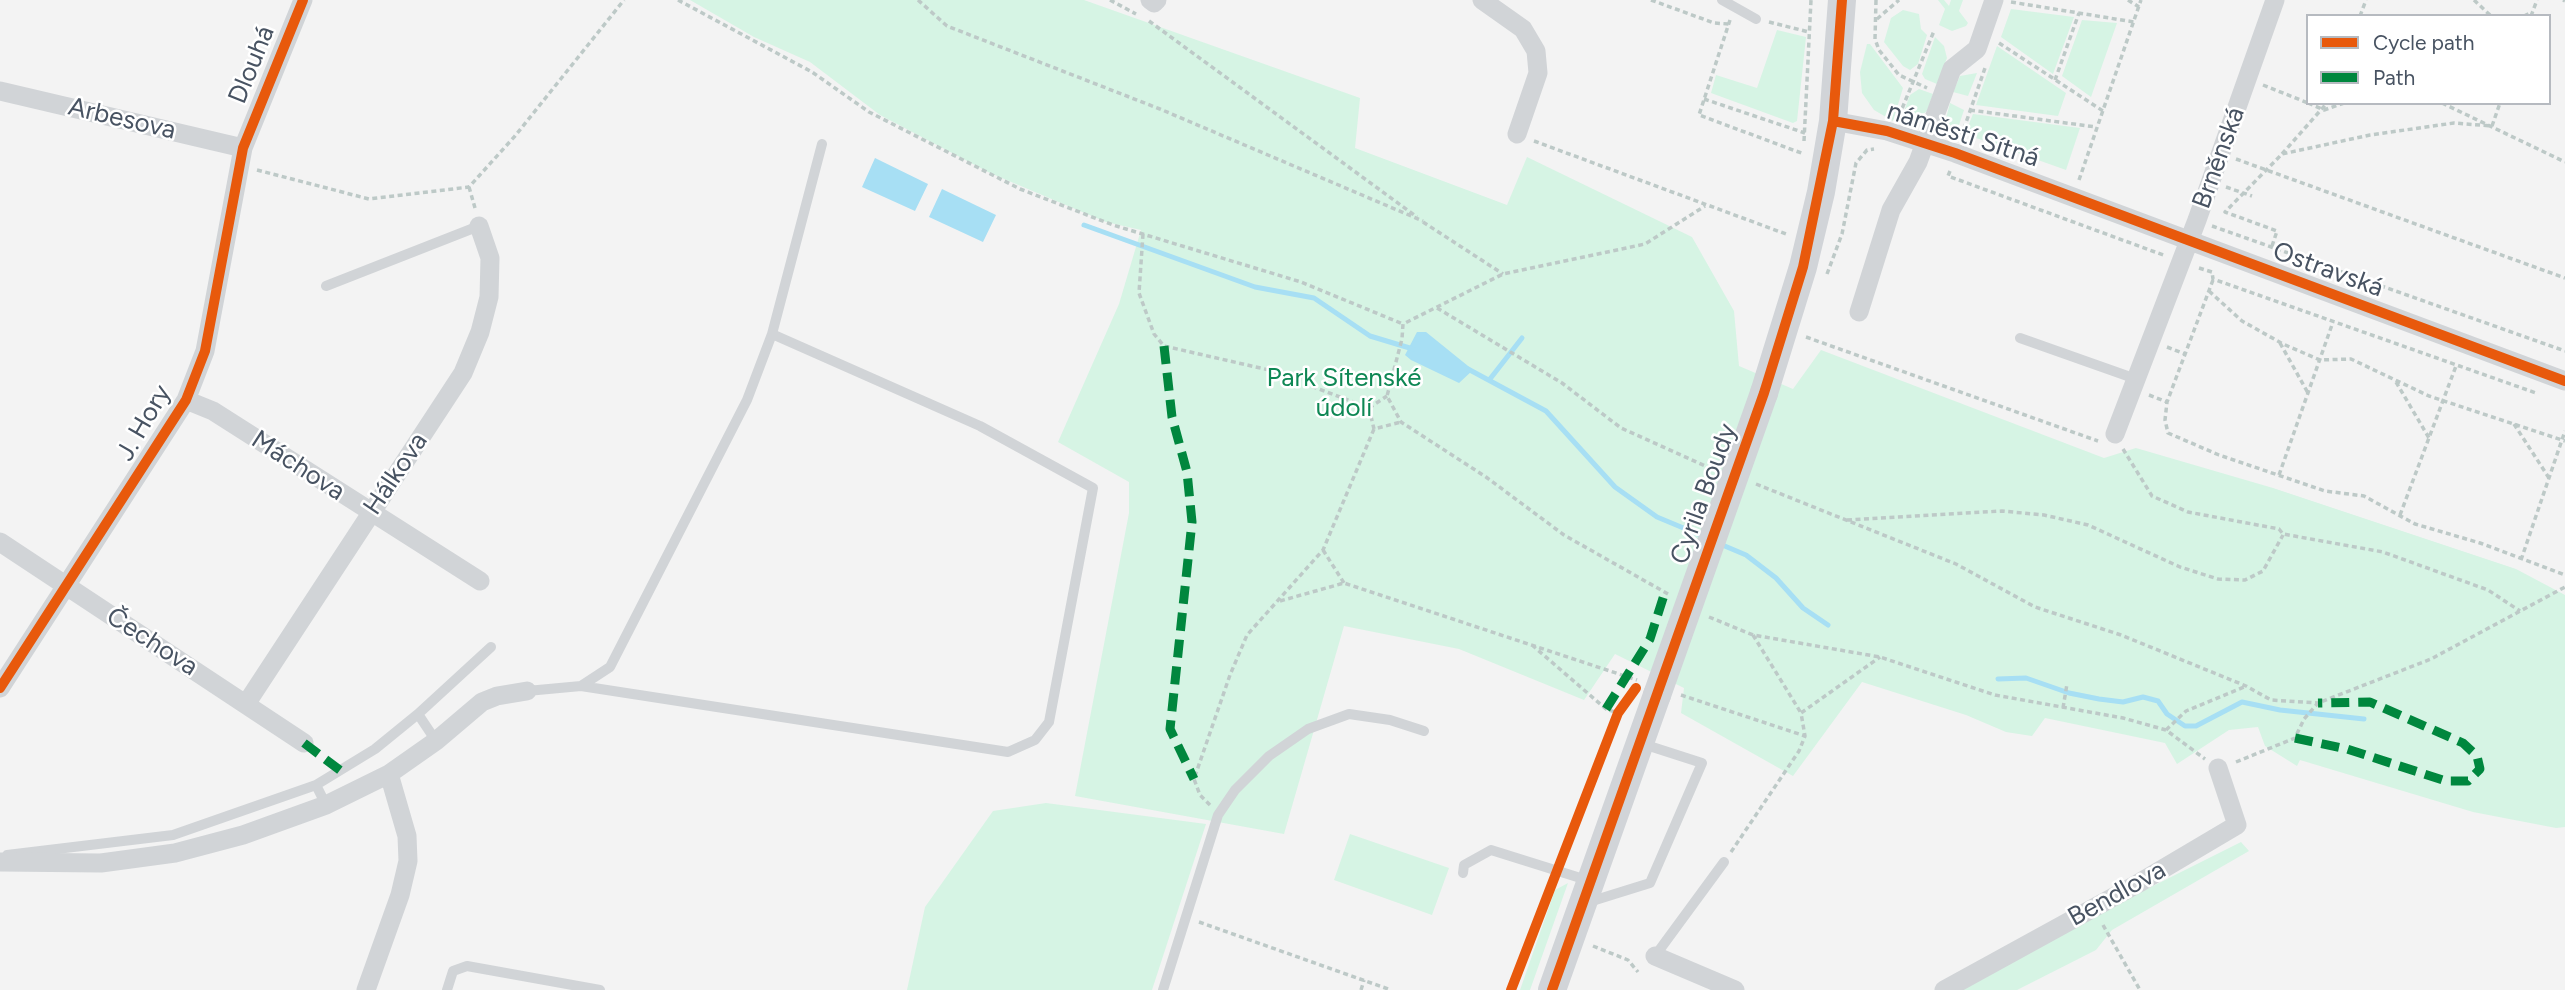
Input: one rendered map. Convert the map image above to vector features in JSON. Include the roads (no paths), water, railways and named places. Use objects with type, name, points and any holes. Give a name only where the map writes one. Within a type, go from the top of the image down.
[{"type":"street","name":"Dlouhá","points":[[242,157],[303,0]]},
{"type":"street","points":[[1150,0],[1154,3],[1157,0]]},
{"type":"street","points":[[1482,0],[1523,29],[1536,51],[1538,73],[1517,134]]},
{"type":"street","name":"Cyrila Boudy","points":[[1552,990],[1639,743],[1640,696],[1764,393],[1803,267],[1821,192],[1833,121],[1842,0]]},
{"type":"street","name":"Brněnská","points":[[2115,434],[2181,262],[2275,0]]},
{"type":"street","name":"náměstí Sítná","points":[[1859,312],[1891,210],[1926,144],[1952,69],[1981,57],[2001,1]]},
{"type":"street","name":"Arbesova","points":[[0,91],[242,157]]},
{"type":"street","name":"náměstí Sítná","points":[[1833,121],[1894,133],[2077,199]]},
{"type":"street","name":"J. Hory","points":[[0,688],[186,400],[205,351],[242,157]]},
{"type":"street","name":"Ostravská","points":[[2077,199],[2188,243],[2565,381]]},
{"type":"street","name":"Hálkova","points":[[246,704],[463,373],[480,332],[489,297],[490,258],[479,226]]},
{"type":"street","name":"Máchova","points":[[186,400],[213,411],[480,581]]},
{"type":"street","name":"Čechova","points":[[0,542],[304,743]]},
{"type":"street","points":[[0,860],[101,863],[139,859],[243,835],[326,805],[389,774],[436,741],[482,702],[518,693]]},
{"type":"street","name":"Bendlova","points":[[1944,990],[2237,825],[2218,768]]},
{"type":"street","points":[[366,990],[400,895],[408,861],[407,836],[389,774]]},
{"type":"street","points":[[1655,956],[1735,990]]},
{"type":"lane","points":[[1722,0],[1756,19]]},
{"type":"lane","points":[[581,686],[610,667],[747,400],[772,334],[822,144]]},
{"type":"lane","points":[[326,286],[479,226]]},
{"type":"lane","points":[[518,693],[581,686],[1008,752],[1035,740],[1049,722],[1093,488],[980,426],[772,334]]},
{"type":"lane","points":[[2021,338],[2136,379]]},
{"type":"lane","points":[[0,860],[37,849],[173,835],[316,785],[375,749],[418,714],[491,647]]},
{"type":"lane","points":[[418,714],[436,741]]},
{"type":"lane","points":[[1163,990],[1218,815],[1235,790],[1269,756],[1308,729],[1349,714],[1390,720],[1424,731]]},
{"type":"lane","points":[[1463,873],[1464,865],[1479,854],[1491,850],[1586,893],[1650,883],[1702,763],[1639,743]]},
{"type":"lane","points":[[316,785],[326,805]]},
{"type":"lane","points":[[1655,956],[1724,862]]},
{"type":"lane","points":[[450,978],[452,971],[462,966],[593,990]]},
{"type":"lane","points":[[447,990],[453,971],[467,966],[600,990]]},
{"type":"water","points":[[875,158],[928,184],[915,211],[862,187]]},
{"type":"water","points":[[942,189],[996,215],[983,242],[929,217]]},
{"type":"water","points":[[1417,332],[1426,332],[1473,370],[1459,383],[1411,360],[1405,355]]},
{"type":"waterway","points":[[1084,225],[1255,287],[1314,298],[1370,336],[1413,349]]},
{"type":"waterway","points":[[1490,379],[1522,338]]},
{"type":"waterway","points":[[1468,369],[1546,411],[1615,487],[1657,517],[1705,537]]},
{"type":"waterway","points":[[1720,544],[1746,555],[1776,578],[1803,608],[1828,625]]},
{"type":"waterway","points":[[1998,679],[2026,678],[2069,693],[2123,702],[2143,697],[2158,701],[2167,714],[2185,726],[2196,726],[2242,702],[2280,710],[2364,719]]},
{"type":"park label","name":"Park Sítenské údolí","points":[[1344,393]]}]
